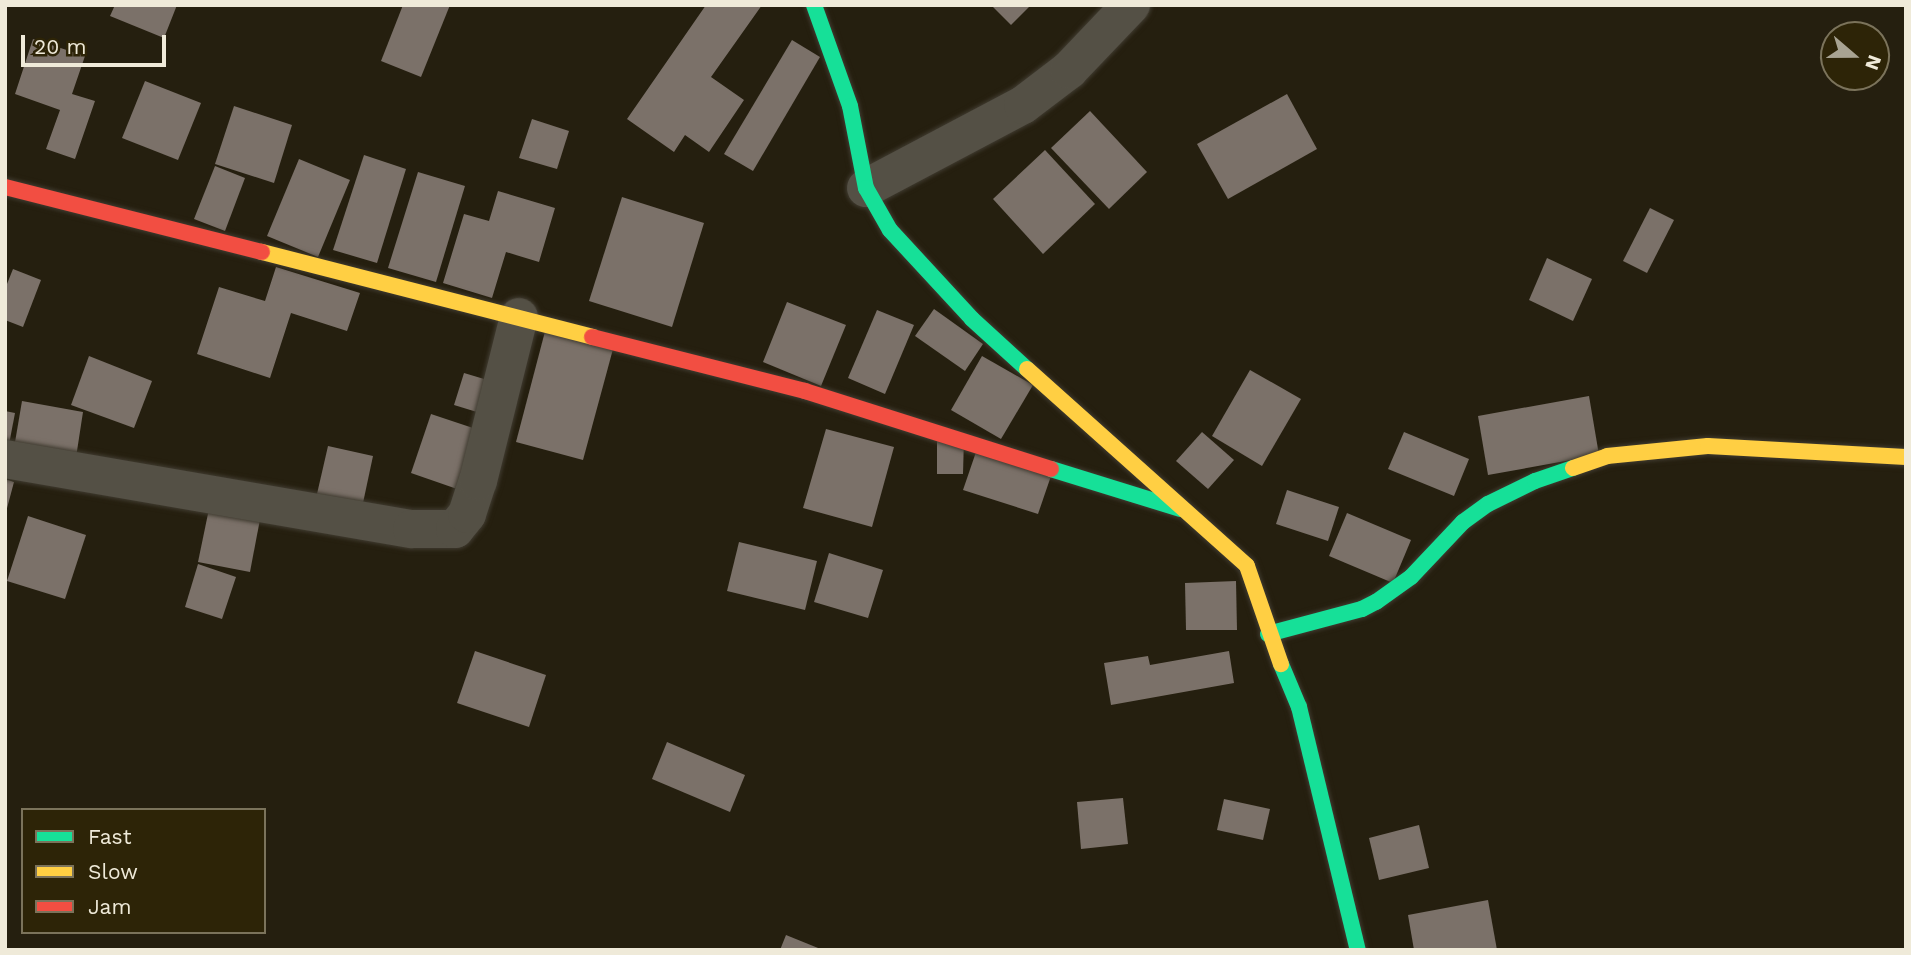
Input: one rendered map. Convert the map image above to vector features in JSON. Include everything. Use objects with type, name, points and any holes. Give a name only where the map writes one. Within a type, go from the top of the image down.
[{"type":"street","points":[[814,5],[850,106],[866,188],[890,230],[972,319],[1084,418],[1180,509],[1247,566],[1268,634],[1298,707],[1358,950]]},
{"type":"street","points":[[866,188],[1023,105],[1069,70],[1131,5]]},
{"type":"street","points":[[5,187],[805,391],[1180,509]]},
{"type":"street","points":[[5,459],[398,527],[439,531],[455,529],[467,514],[478,481],[519,317]]},
{"type":"street","points":[[1268,634],[1376,602],[1411,577],[1464,522],[1488,505],[1535,481],[1606,456],[1708,446],[1906,457]]},
{"type":"building","points":[[115,5],[177,5],[164,38],[110,16]]},
{"type":"building","points":[[403,5],[450,5],[421,77],[381,61]]},
{"type":"building","points":[[706,5],[762,5],[711,77],[744,100],[709,152],[685,135],[674,152],[627,119]]},
{"type":"building","points":[[991,5],[1031,5],[1011,25]]},
{"type":"building","points":[[33,39],[85,56],[72,94],[95,101],[75,159],[46,149],[60,110],[15,94]]},
{"type":"building","points":[[792,40],[820,57],[753,171],[724,154]]},
{"type":"building","points":[[145,81],[201,103],[178,160],[122,138]]},
{"type":"building","points":[[1287,94],[1317,149],[1228,199],[1197,144]]},
{"type":"building","points":[[234,106],[292,125],[274,183],[215,164]]},
{"type":"building","points":[[1090,111],[1147,172],[1109,209],[1051,148]]},
{"type":"building","points":[[532,119],[569,131],[557,169],[519,158]]},
{"type":"building","points":[[1045,150],[1095,204],[1043,254],[993,199]]},
{"type":"building","points":[[364,155],[406,169],[377,263],[333,250]]},
{"type":"building","points":[[299,159],[350,180],[318,257],[267,236]]},
{"type":"building","points":[[215,166],[245,178],[225,231],[194,219]]},
{"type":"building","points":[[418,172],[465,186],[436,282],[388,268]]},
{"type":"building","points":[[498,191],[555,208],[539,262],[506,252],[492,298],[443,283],[464,214],[489,221]]},
{"type":"building","points":[[622,197],[704,223],[672,327],[589,301]]},
{"type":"building","points":[[1650,208],[1674,220],[1647,273],[1623,261]]},
{"type":"building","points":[[1547,258],[1592,279],[1573,321],[1529,300]]},
{"type":"building","points":[[276,267],[360,293],[347,331],[291,313],[270,378],[197,354],[219,287],[265,301]]},
{"type":"building","points":[[13,269],[41,280],[23,327],[5,320],[5,289]]},
{"type":"building","points":[[787,302],[846,325],[821,386],[763,362]]},
{"type":"building","points":[[934,309],[983,344],[965,371],[915,336]]},
{"type":"building","points":[[877,310],[914,325],[885,394],[848,378]]},
{"type":"building","points":[[548,320],[616,338],[583,460],[516,442]]},
{"type":"building","points":[[89,356],[152,381],[134,428],[71,405]]},
{"type":"building","points":[[982,356],[1033,385],[1001,439],[951,410]]},
{"type":"building","points":[[1250,370],[1301,399],[1262,466],[1212,436]]},
{"type":"building","points":[[464,373],[514,388],[503,420],[454,405]]},
{"type":"building","points":[[1589,396],[1599,455],[1488,475],[1478,416]]},
{"type":"building","points":[[22,401],[83,412],[75,464],[13,454]]},
{"type":"building","points":[[5,411],[15,413],[7,455],[5,455]]},
{"type":"building","points":[[431,414],[503,438],[483,498],[411,473]]},
{"type":"building","points":[[826,429],[894,447],[872,527],[803,508]]},
{"type":"building","points":[[1202,432],[1234,460],[1208,489],[1176,461]]},
{"type":"building","points":[[1404,432],[1469,459],[1454,496],[1388,469]]},
{"type":"building","points":[[937,438],[964,438],[963,474],[937,474]]},
{"type":"building","points":[[328,446],[373,456],[360,517],[314,507]]},
{"type":"building","points":[[976,452],[1051,476],[1038,514],[963,490]]},
{"type":"building","points":[[5,479],[14,482],[6,512],[5,512]]},
{"type":"building","points":[[1287,490],[1339,507],[1328,541],[1276,524]]},
{"type":"building","points":[[210,504],[261,514],[250,572],[198,562]]},
{"type":"building","points":[[1347,513],[1411,540],[1393,583],[1329,556]]},
{"type":"building","points":[[28,516],[86,535],[65,599],[7,581]]},
{"type":"building","points":[[739,542],[817,561],[805,610],[727,591]]},
{"type":"building","points":[[829,553],[883,570],[868,618],[814,602]]},
{"type":"building","points":[[198,564],[236,577],[222,619],[185,607]]},
{"type":"building","points":[[1236,581],[1237,630],[1186,630],[1185,583]]},
{"type":"building","points":[[475,651],[546,675],[529,727],[457,703]]},
{"type":"building","points":[[1229,651],[1234,683],[1111,705],[1104,663],[1148,656],[1150,665]]},
{"type":"building","points":[[667,742],[745,775],[730,812],[652,779]]},
{"type":"building","points":[[1123,798],[1128,844],[1081,849],[1077,802]]},
{"type":"building","points":[[1224,799],[1270,809],[1263,840],[1217,830]]},
{"type":"building","points":[[1419,825],[1429,868],[1379,880],[1369,838]]},
{"type":"building","points":[[1488,900],[1497,950],[1414,950],[1408,915]]},
{"type":"building","points":[[786,935],[823,950],[780,950]]},
{"type":"traffic: fast","points":[[814,5],[850,106],[866,188],[890,230],[972,319],[1027,369]]},
{"type":"traffic: fast","points":[[1268,634],[1362,609],[1376,602],[1411,577],[1463,522],[1488,504],[1535,481],[1573,468]]},
{"type":"traffic: fast","points":[[1051,469],[1180,509]]},
{"type":"traffic: fast","points":[[1281,664],[1299,707],[1358,950]]},
{"type":"traffic: slow","points":[[262,252],[592,337]]},
{"type":"traffic: slow","points":[[1027,369],[1247,566],[1281,664]]},
{"type":"traffic: slow","points":[[1573,468],[1607,456],[1708,446],[1906,457]]},
{"type":"traffic: jam","points":[[5,187],[262,252]]},
{"type":"traffic: jam","points":[[592,337],[805,391],[1051,469]]}]
